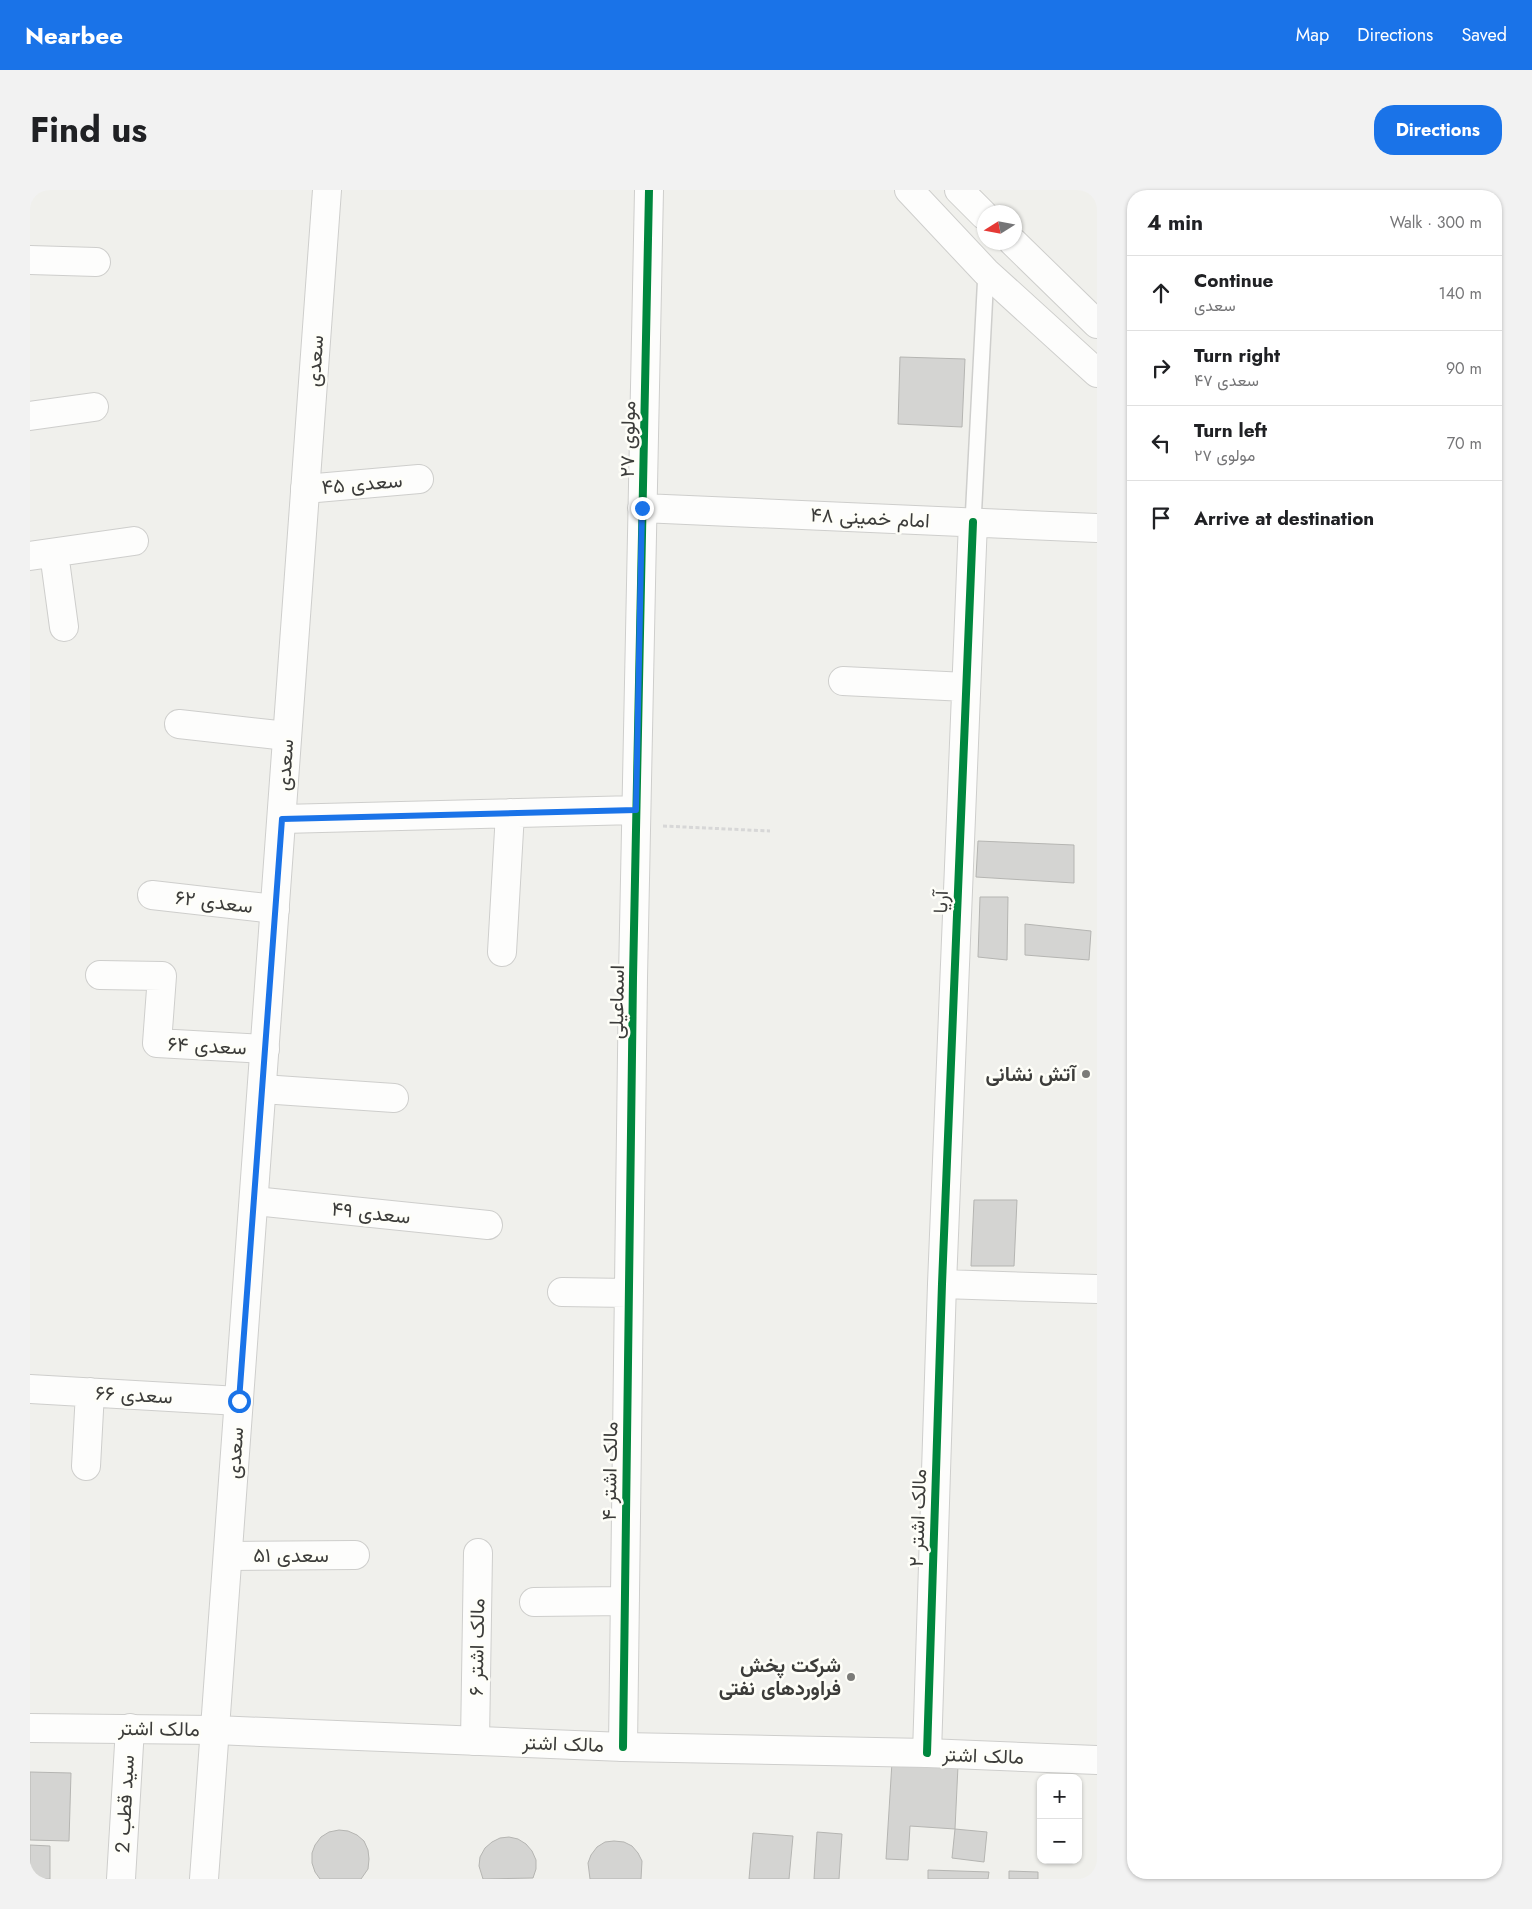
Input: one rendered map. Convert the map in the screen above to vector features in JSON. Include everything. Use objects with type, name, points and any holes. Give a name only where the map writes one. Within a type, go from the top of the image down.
[{"type":"street","name":"سعدی","points":[[204,1879],[327,190]]},
{"type":"street","name":"مولوی ۲۷","points":[[636,817],[649,190]]},
{"type":"street","points":[[909,190],[986,272],[1097,373]]},
{"type":"street","points":[[959,190],[977,208]]},
{"type":"street","points":[[1020,250],[1097,324]]},
{"type":"street","points":[[30,260],[96,262]]},
{"type":"street","points":[[30,416],[94,407]]},
{"type":"street","name":"سعدی ۴۵","points":[[305,489],[419,479]]},
{"type":"street","name":"امام خمینی ۴۸","points":[[642,508],[1097,528]]},
{"type":"street","name":"آریا","points":[[942,1284],[973,522]]},
{"type":"street","points":[[64,627],[42,554],[134,541]]},
{"type":"street","points":[[843,681],[966,686]]},
{"type":"street","points":[[179,724],[287,736]]},
{"type":"street","points":[[282,819],[510,813],[636,817]]},
{"type":"street","points":[[502,952],[510,813]]},
{"type":"street","name":"اسماعیلی","points":[[630,1195],[636,817]]},
{"type":"street","name":"سعدی ۶۲","points":[[152,895],[275,909]]},
{"type":"street","name":"سعدی ۶۴","points":[[100,975],[162,976],[157,1043],[265,1049]]},
{"type":"street","points":[[262,1089],[394,1098]]},
{"type":"street","name":"مالک اشتر ۴","points":[[623,1747],[630,1195]]},
{"type":"street","name":"سعدی ۴۹","points":[[254,1201],[488,1225]]},
{"type":"street","points":[[942,1284],[1097,1289]]},
{"type":"street","name":"مالک اشتر ۲","points":[[927,1754],[942,1284]]},
{"type":"street","points":[[562,1292],[629,1294]]},
{"type":"street","name":"سعدی ۶۶","points":[[30,1389],[239,1401]]},
{"type":"street","points":[[86,1466],[90,1392]]},
{"type":"street","name":"مالک اشتر ۶","points":[[475,1741],[478,1554]]},
{"type":"street","name":"سعدی ۵۱","points":[[228,1556],[355,1555]]},
{"type":"street","points":[[534,1602],[625,1601]]},
{"type":"street","name":"مالک اشتر","points":[[30,1728],[215,1730],[623,1747],[1097,1760]]},
{"type":"street","name":"سید قطب 2","points":[[121,1879],[130,1728]]},
{"type":"lane","points":[[973,522],[986,272]]},
{"type":"path","points":[[636,817],[770,831]]},
{"type":"building","points":[[900,357],[965,359],[962,427],[898,424]]},
{"type":"building","points":[[978,841],[1074,845],[1074,883],[976,877]]},
{"type":"building","points":[[980,897],[1008,897],[1007,960],[978,957]]},
{"type":"building","points":[[1025,924],[1091,931],[1089,960],[1025,955]]},
{"type":"building","points":[[974,1200],[1017,1200],[1014,1266],[971,1266]]},
{"type":"building","points":[[892,1762],[958,1766],[955,1829],[910,1826],[908,1860],[886,1859]]},
{"type":"building","points":[[30,1772],[71,1773],[69,1841],[30,1840]]},
{"type":"building","points":[[955,1829],[987,1832],[984,1862],[952,1858]]},
{"type":"building","points":[[348,1831],[364,1841],[369,1859],[368,1869],[361,1879],[320,1879],[315,1872],[312,1863],[312,1853],[315,1845],[321,1837],[329,1832]]},
{"type":"building","points":[[817,1832],[842,1834],[839,1879],[814,1879]]},
{"type":"building","points":[[753,1833],[793,1836],[789,1879],[749,1879]]},
{"type":"building","points":[[500,1838],[518,1839],[532,1851],[536,1860],[533,1878],[483,1879],[479,1866],[480,1857],[485,1848]]},
{"type":"building","points":[[605,1842],[624,1842],[632,1846],[638,1853],[642,1861],[641,1879],[590,1879],[588,1863],[591,1855],[597,1847]]},
{"type":"building","points":[[30,1845],[50,1846],[50,1879],[30,1879]]},
{"type":"building","points":[[928,1870],[989,1872],[988,1879],[928,1879]]},
{"type":"building","points":[[1009,1871],[1038,1872],[1038,1879],[1009,1879]]},
{"type":"cycle path","points":[[623,1747],[633,978],[649,190]]},
{"type":"cycle path","points":[[927,1753],[942,1284],[973,522]]},
{"type":"place","name":"آتش نشانی","points":[[1086,1074]]},
{"type":"place","name":"شرکت پخش فراوردهای نفتی","points":[[851,1677]]},
{"type":"route","points":[[239,1401],[282,819],[636,810],[642,508]]}]
